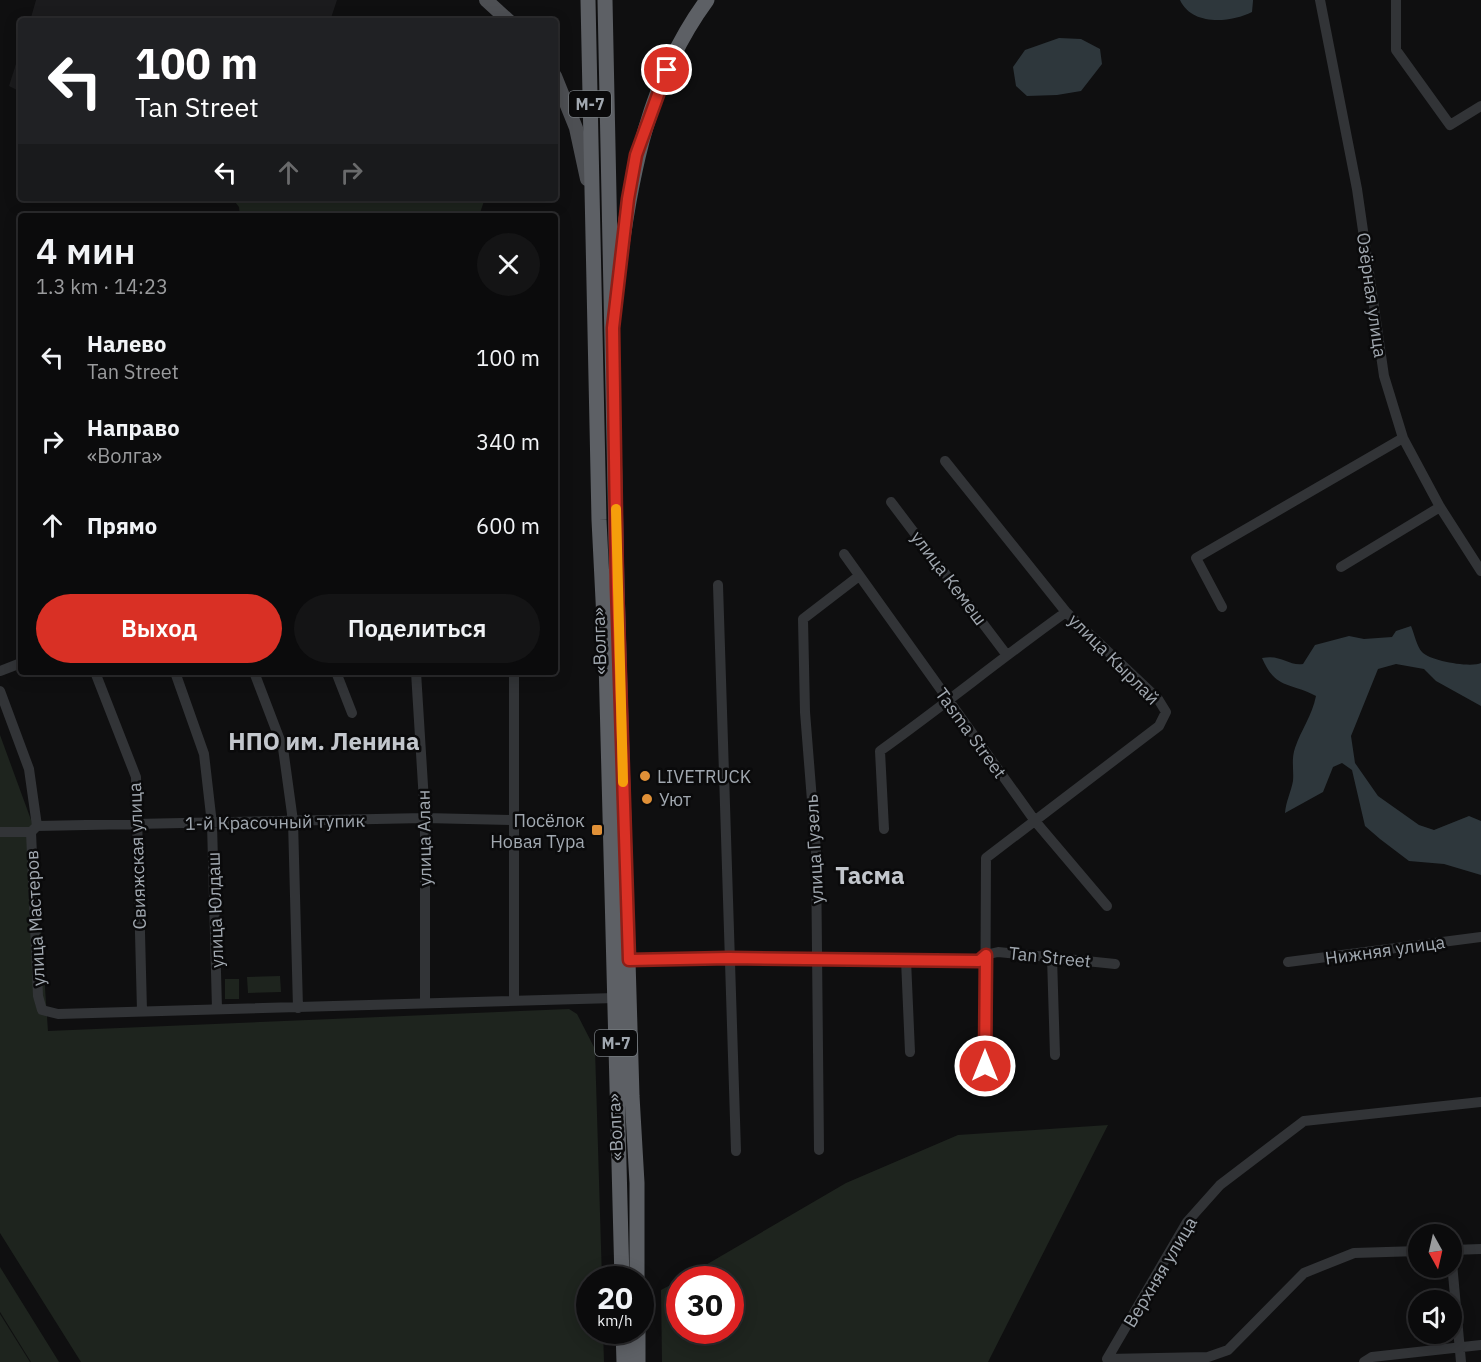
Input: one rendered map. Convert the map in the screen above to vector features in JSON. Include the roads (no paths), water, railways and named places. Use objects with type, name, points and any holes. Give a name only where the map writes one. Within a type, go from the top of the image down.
[{"type":"highway","name":"«Волга»","points":[[588,0],[599,520],[606,660],[622,1266]]},
{"type":"highway","name":"«Волга»","points":[[605,0],[617,587],[637,1183],[637,1266]]},
{"type":"highway","points":[[613,328],[628,199],[636,155],[667,70],[707,0]]},
{"type":"highway","points":[[623,1344],[624,1362]]},
{"type":"highway","points":[[638,1344],[638,1362]]},
{"type":"main road","points":[[486,0],[506,18]]},
{"type":"main road","points":[[558,83],[576,128],[593,208]]},
{"type":"street","name":"Озёрная улица","points":[[1320,0],[1357,189],[1384,376],[1403,438],[1440,507],[1481,571]]},
{"type":"street","points":[[1396,0],[1396,50],[1450,125],[1481,106]]},
{"type":"street","points":[[1222,607],[1196,558],[1403,438]]},
{"type":"street","name":"улица Кырлай","points":[[945,461],[1066,612],[1158,699],[1166,712],[1159,726],[986,858],[986,955]]},
{"type":"street","name":"улица Кемеш","points":[[891,502],[1006,654]]},
{"type":"street","points":[[1341,567],[1440,507]]},
{"type":"street","name":"Tasma Street","points":[[844,554],[1035,821],[1107,906]]},
{"type":"street","name":"улица Гузель","points":[[819,1150],[819,960],[803,619],[859,576]]},
{"type":"street","points":[[718,585],[736,1151]]},
{"type":"street","points":[[884,829],[880,751],[948,702],[1006,654],[1066,612]]},
{"type":"street","points":[[0,671],[18,664]]},
{"type":"street","name":"Свияжская улица","points":[[96,675],[136,777],[142,1011]]},
{"type":"street","name":"улица Юлдаш","points":[[176,675],[204,754],[212,824],[217,1009]]},
{"type":"street","points":[[255,675],[283,748],[293,821],[298,1008]]},
{"type":"street","points":[[337,675],[352,713]]},
{"type":"street","name":"улица Алан","points":[[416,675],[425,818],[424,1003]]},
{"type":"street","points":[[514,675],[514,1001]]},
{"type":"street","name":"улица Мастеров","points":[[0,691],[29,769],[34,829],[38,996],[42,1010],[58,1014],[142,1011]]},
{"type":"street","name":"1-й Красочный тупик","points":[[0,832],[137,825],[293,821],[425,818],[513,820]]},
{"type":"street","name":"Нижняя улица","points":[[1288,962],[1481,937]]},
{"type":"street","name":"Tan Street","points":[[629,960],[729,958],[979,961],[986,955],[998,952],[1115,964]]},
{"type":"street","points":[[985,1066],[986,955]]},
{"type":"street","points":[[1052,957],[1055,1054]]},
{"type":"street","points":[[906,960],[910,1052]]},
{"type":"street","points":[[142,1011],[615,998]]},
{"type":"street","name":"Верхняя улица","points":[[1228,1350],[1208,1357],[1107,1359],[1187,1222],[1220,1185],[1304,1120],[1481,1102]]},
{"type":"street","points":[[1462,1250],[1481,1249]]},
{"type":"street","points":[[1233,1362],[1233,1357],[1228,1350],[1304,1273],[1354,1253],[1408,1251]]},
{"type":"street","points":[[1453,1278],[1461,1362]]},
{"type":"street","points":[[1364,1362],[1372,1357],[1481,1345]]},
{"type":"place","name":"LIVETRUCK","points":[[645,776]]},
{"type":"place","name":"Уют","points":[[647,799]]},
{"type":"place","name":"Посёлок Новая Тура","points":[[597,830]]},
{"type":"district","name":"НПО им. Ленина","points":[[324,741]]},
{"type":"district","name":"Тасма","points":[[870,875]]}]
